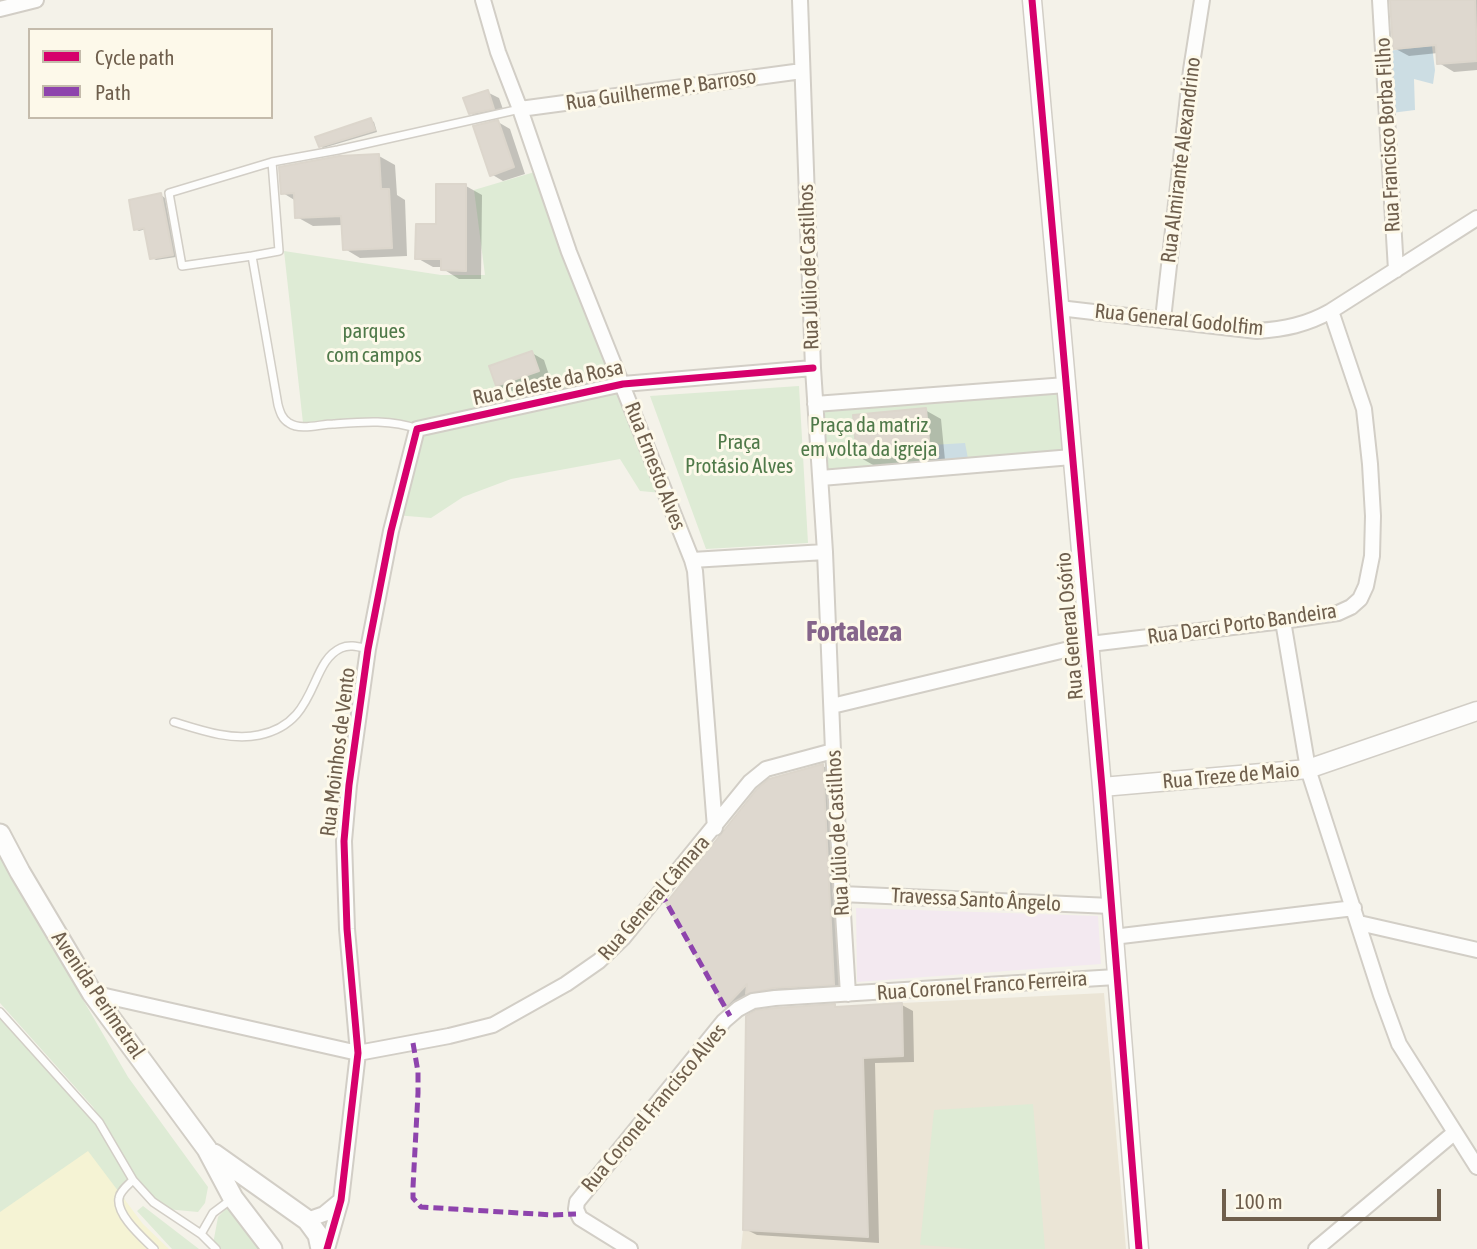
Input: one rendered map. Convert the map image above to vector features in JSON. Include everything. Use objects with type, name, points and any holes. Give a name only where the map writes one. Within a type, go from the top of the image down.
[{"type":"main road","name":"Avenida Perimetral","points":[[0,834],[92,993],[208,1149],[233,1198],[272,1249]]},
{"type":"main road","name":"Avenida Perimetral","points":[[208,1149],[307,1220],[318,1235],[321,1249]]},
{"type":"main road","points":[[233,1198],[241,1188],[259,1185]]},
{"type":"street","points":[[0,9],[36,0]]},
{"type":"street","name":"Rua Ernesto Alves","points":[[483,0],[498,52],[569,252],[692,560],[715,828]]},
{"type":"street","name":"Rua Júlio de Castilhos","points":[[800,0],[813,368],[848,994]]},
{"type":"street","name":"Rua General Osório","points":[[1032,0],[1090,644],[1139,1249]]},
{"type":"street","name":"Rua Almirante Alexandrino","points":[[1163,319],[1191,69],[1202,0]]},
{"type":"street","name":"Rua Francisco Borba Filho","points":[[1380,0],[1396,270]]},
{"type":"street","name":"Rua Guilherme P. Barroso","points":[[520,109],[802,71]]},
{"type":"street","name":"Rua General Godolfim","points":[[1059,308],[1257,331],[1286,329],[1310,323],[1331,311],[1477,218]]},
{"type":"street","name":"Rua Darci Porto Bandeira","points":[[832,706],[1090,644],[1283,621],[1338,613],[1351,607],[1360,599],[1366,586],[1372,556],[1371,490],[1364,409],[1331,311]]},
{"type":"street","name":"Rua Celeste da Rosa","points":[[417,429],[623,384],[813,368]]},
{"type":"street","points":[[815,404],[1066,385]]},
{"type":"street","name":"Rua Moinhos de Vento","points":[[327,1249],[341,1200],[358,1053],[347,929],[344,841],[368,649],[391,531],[417,429]]},
{"type":"street","points":[[821,478],[1072,457]]},
{"type":"street","points":[[692,560],[825,552]]},
{"type":"street","points":[[1283,621],[1308,769],[1381,995],[1399,1044],[1477,1167]]},
{"type":"street","name":"Rua Treze de Maio","points":[[1102,787],[1308,769],[1477,711]]},
{"type":"street","name":"Rua General Câmara","points":[[92,993],[358,1053],[449,1037],[493,1024],[566,984],[599,961],[623,938],[750,782],[766,769],[833,751]]},
{"type":"street","name":"Travessa Santo Ângelo","points":[[842,894],[1111,906]]},
{"type":"street","points":[[1113,937],[1354,908]]},
{"type":"street","points":[[1359,922],[1477,950]]},
{"type":"street","name":"Rua Coronel Franco Ferreira","points":[[848,994],[1116,977]]},
{"type":"street","name":"Rua Coronel Francisco Alves","points":[[630,1249],[576,1214],[579,1198],[711,1035],[738,1009],[753,1001],[848,994]]},
{"type":"street","points":[[1316,1249],[1454,1133]]},
{"type":"street","points":[[307,1220],[324,1214],[341,1200]]},
{"type":"lane","points":[[272,162],[279,251],[182,266],[169,193],[272,162],[520,109]]},
{"type":"lane","points":[[252,256],[282,417],[291,425],[302,426],[404,424],[417,429]]},
{"type":"lane","points":[[174,722],[238,737],[257,736],[274,731],[288,723],[301,710],[334,652],[343,646],[352,645],[368,649]]},
{"type":"lane","points":[[0,1012],[99,1122],[133,1180],[153,1202],[201,1234],[216,1249]]},
{"type":"lane","points":[[133,1180],[124,1188],[119,1198],[121,1211],[132,1227],[154,1249]]},
{"type":"lane","points":[[201,1234],[213,1213],[233,1198]]},
{"type":"shaded area","points":[[1432,46],[1435,70],[1433,84],[1414,79],[1415,110],[1391,113],[1387,51]]},
{"type":"shaded area","points":[[965,443],[969,464],[935,466],[932,445]]},
{"type":"shaded area","points":[[856,908],[1098,916],[1101,964],[857,982]]},
{"type":"shaded area","points":[[1104,993],[1126,1249],[741,1249],[743,1230],[868,1237],[863,1058],[902,1056],[902,1003]]},
{"type":"green space","name":"parques com campos","points":[[538,171],[618,383],[417,425],[399,420],[303,423],[284,251],[441,275],[485,275],[474,190]]},
{"type":"green space","points":[[622,386],[662,493],[640,491],[620,459],[511,479],[463,497],[431,518],[395,515],[418,430]]},
{"type":"green space","name":"Praça Protásio Alves","points":[[799,386],[808,543],[706,549],[650,396]]},
{"type":"green space","name":"Praça da matriz em volta da igreja","points":[[1064,388],[1071,456],[822,476],[816,405]]},
{"type":"green space","points":[[0,857],[128,1077],[208,1187],[205,1203],[198,1212],[166,1209],[151,1197],[137,1181],[93,1107],[0,1003]]},
{"type":"green space","points":[[0,1017],[95,1124],[129,1180],[121,1187],[136,1237],[0,1249]]},
{"type":"green space","points":[[1033,1104],[1045,1249],[974,1249],[920,1245],[934,1110]]},
{"type":"green space","points":[[230,1204],[264,1249],[219,1249],[213,1244],[218,1217]]},
{"type":"green space","points":[[143,1206],[199,1249],[172,1249],[137,1211]]},
{"type":"sand","points":[[88,1151],[143,1224],[169,1249],[0,1249],[0,1212]]},
{"type":"building","points":[[1390,0],[1475,0],[1477,61],[1437,64],[1436,45],[1393,49]]},
{"type":"building","points":[[488,90],[494,109],[469,114],[463,98]]},
{"type":"building","points":[[371,118],[375,130],[319,147],[315,137]]},
{"type":"building","points":[[498,120],[514,167],[490,176],[473,126]]},
{"type":"building","points":[[379,154],[381,189],[389,189],[392,248],[343,250],[341,216],[295,218],[294,193],[281,194],[279,167],[339,156]]},
{"type":"building","points":[[436,184],[466,184],[466,271],[441,270],[441,259],[415,259],[416,224],[436,224]]},
{"type":"building","points":[[161,193],[173,255],[150,259],[144,228],[134,230],[129,200]]},
{"type":"building","points":[[532,351],[539,371],[496,386],[489,366]]},
{"type":"building","points":[[926,408],[930,451],[857,458],[853,415]]},
{"type":"building","points":[[823,764],[834,985],[774,988],[746,994],[747,984],[725,1007],[666,903],[757,789],[769,779]]},
{"type":"building","points":[[902,1003],[903,1056],[863,1058],[868,1237],[743,1230],[746,1016],[756,1010],[776,1008]]},
{"type":"marked path","points":[[661,893],[730,1016]]},
{"type":"marked path","points":[[413,1043],[418,1072],[413,1198],[421,1207],[576,1214]]},
{"type":"cycle path","points":[[1032,0],[1102,787],[1139,1249]]},
{"type":"cycle path","points":[[327,1249],[341,1200],[358,1053],[347,929],[344,841],[349,785],[368,649],[391,531],[417,429],[623,384],[813,368]]},
{"type":"district","name":"Fortaleza","points":[[854,632]]}]
